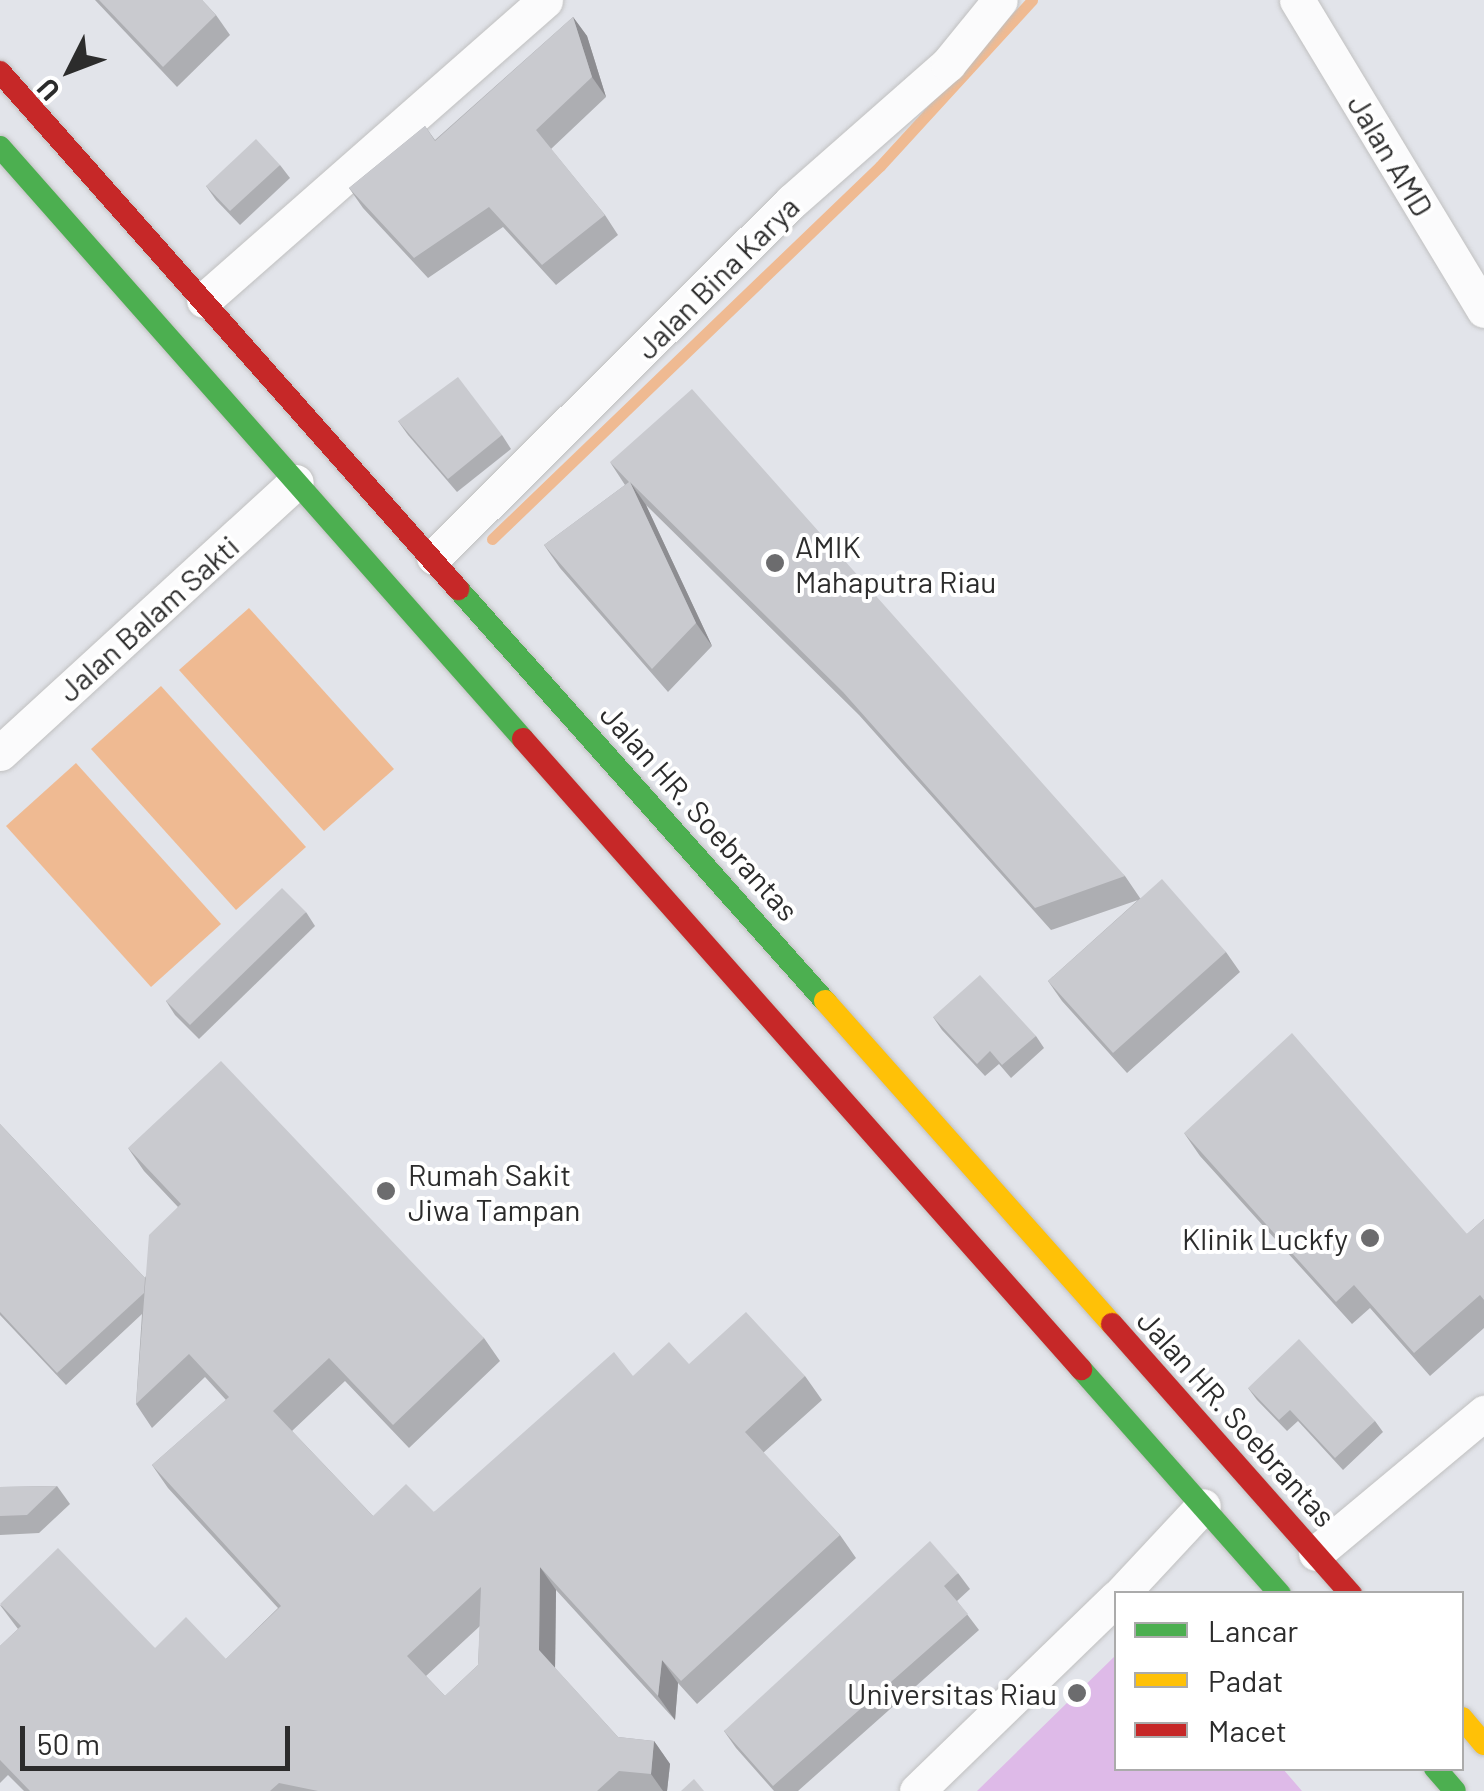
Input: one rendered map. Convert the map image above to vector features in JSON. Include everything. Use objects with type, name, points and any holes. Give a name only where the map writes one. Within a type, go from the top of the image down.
[{"type":"main road","name":"Jalan HR. Soebrantas","points":[[0,72],[434,556],[1349,1591]]},
{"type":"main road","points":[[0,146],[1277,1591]]},
{"type":"main road","points":[[808,1063],[848,1025]]},
{"type":"main road","points":[[1464,1720],[1484,1744]]},
{"type":"main road","points":[[1437,1771],[1454,1791]]},
{"type":"street","points":[[204,300],[545,0]]},
{"type":"street","name":"Jalan Bina Karya","points":[[434,556],[792,202],[948,64],[1000,0]]},
{"type":"street","name":"Jalan AMD","points":[[1297,0],[1484,310]]},
{"type":"street","name":"Jalan Balam Sakti","points":[[0,753],[296,482]]},
{"type":"street","points":[[1316,1553],[1484,1413]]},
{"type":"street","points":[[1124,1591],[1203,1506]]},
{"type":"street","points":[[917,1791],[1114,1601]]},
{"type":"shaded area","points":[[249,608],[394,769],[324,831],[179,670]]},
{"type":"shaded area","points":[[161,686],[306,847],[236,910],[91,749]]},
{"type":"shaded area","points":[[76,763],[221,924],[151,987],[6,826]]},
{"type":"shaded area","points":[[1114,1657],[1114,1771],[1285,1771],[1302,1791],[977,1791]]},
{"type":"building","points":[[99,0],[202,0],[216,15],[163,67]]},
{"type":"building","points":[[573,17],[592,77],[536,130],[605,215],[542,265],[489,207],[414,258],[349,188],[425,126],[435,141]]},
{"type":"building","points":[[256,139],[280,165],[230,211],[206,186]]},
{"type":"building","points":[[458,377],[502,435],[448,479],[398,421]]},
{"type":"building","points":[[692,389],[1125,876],[1035,908],[843,692],[630,482],[696,623],[652,669],[544,545],[629,482],[610,462]]},
{"type":"building","points":[[1162,879],[1226,952],[1113,1053],[1048,981]]},
{"type":"building","points":[[282,888],[306,912],[190,1025],[166,1001]]},
{"type":"building","points":[[980,975],[1036,1036],[1002,1065],[990,1051],[977,1064],[933,1017]]},
{"type":"building","points":[[1292,1033],[1467,1234],[1484,1219],[1484,1300],[1480,1295],[1414,1353],[1354,1285],[1336,1302],[1184,1133]]},
{"type":"building","points":[[221,1061],[484,1338],[393,1425],[329,1358],[273,1411],[373,1516],[406,1484],[434,1512],[614,1352],[633,1376],[669,1342],[689,1364],[746,1312],[805,1376],[745,1432],[840,1535],[681,1681],[662,1660],[658,1696],[540,1567],[539,1650],[618,1737],[654,1741],[651,1774],[619,1771],[597,1791],[318,1791],[279,1783],[270,1791],[30,1791],[0,1760],[0,1646],[21,1626],[0,1604],[58,1548],[155,1648],[186,1617],[226,1659],[281,1606],[152,1465],[229,1397],[189,1354],[136,1404],[149,1235],[181,1204],[128,1148]],"holes":[[[481,1587],[478,1665],[445,1696],[407,1656]]]},
{"type":"building","points":[[0,1124],[145,1278],[144,1293],[57,1373],[0,1312]]},
{"type":"building","points":[[1299,1339],[1375,1421],[1335,1458],[1290,1410],[1279,1420],[1248,1388]]},
{"type":"building","points":[[57,1486],[27,1515],[0,1516],[0,1487]]},
{"type":"building","points":[[930,1541],[958,1573],[944,1586],[968,1614],[773,1786],[724,1731]]},
{"type":"building","points":[[694,1779],[704,1791],[681,1791]]},
{"type":"waterway","points":[[492,539],[880,166],[1032,0]]},
{"type":"traffic: fast","points":[[0,147],[523,739]]},
{"type":"traffic: fast","points":[[458,589],[825,1001]]},
{"type":"traffic: fast","points":[[1081,1369],[1277,1591]]},
{"type":"traffic: fast","points":[[1438,1771],[1455,1791]]},
{"type":"traffic: slow","points":[[825,1001],[1112,1324]]},
{"type":"traffic: slow","points":[[1464,1720],[1484,1744]]},
{"type":"traffic: jam","points":[[0,72],[458,589]]},
{"type":"traffic: jam","points":[[523,739],[1081,1369]]},
{"type":"traffic: jam","points":[[1112,1324],[1348,1591]]},
{"type":"place","name":"AMIK Mahaputra Riau","points":[[775,563]]},
{"type":"place","name":"Rumah Sakit Jiwa Tampan","points":[[386,1191]]},
{"type":"place","name":"Klinik Luckfy","points":[[1370,1238]]},
{"type":"place","name":"Universitas Riau","points":[[1077,1693]]}]
